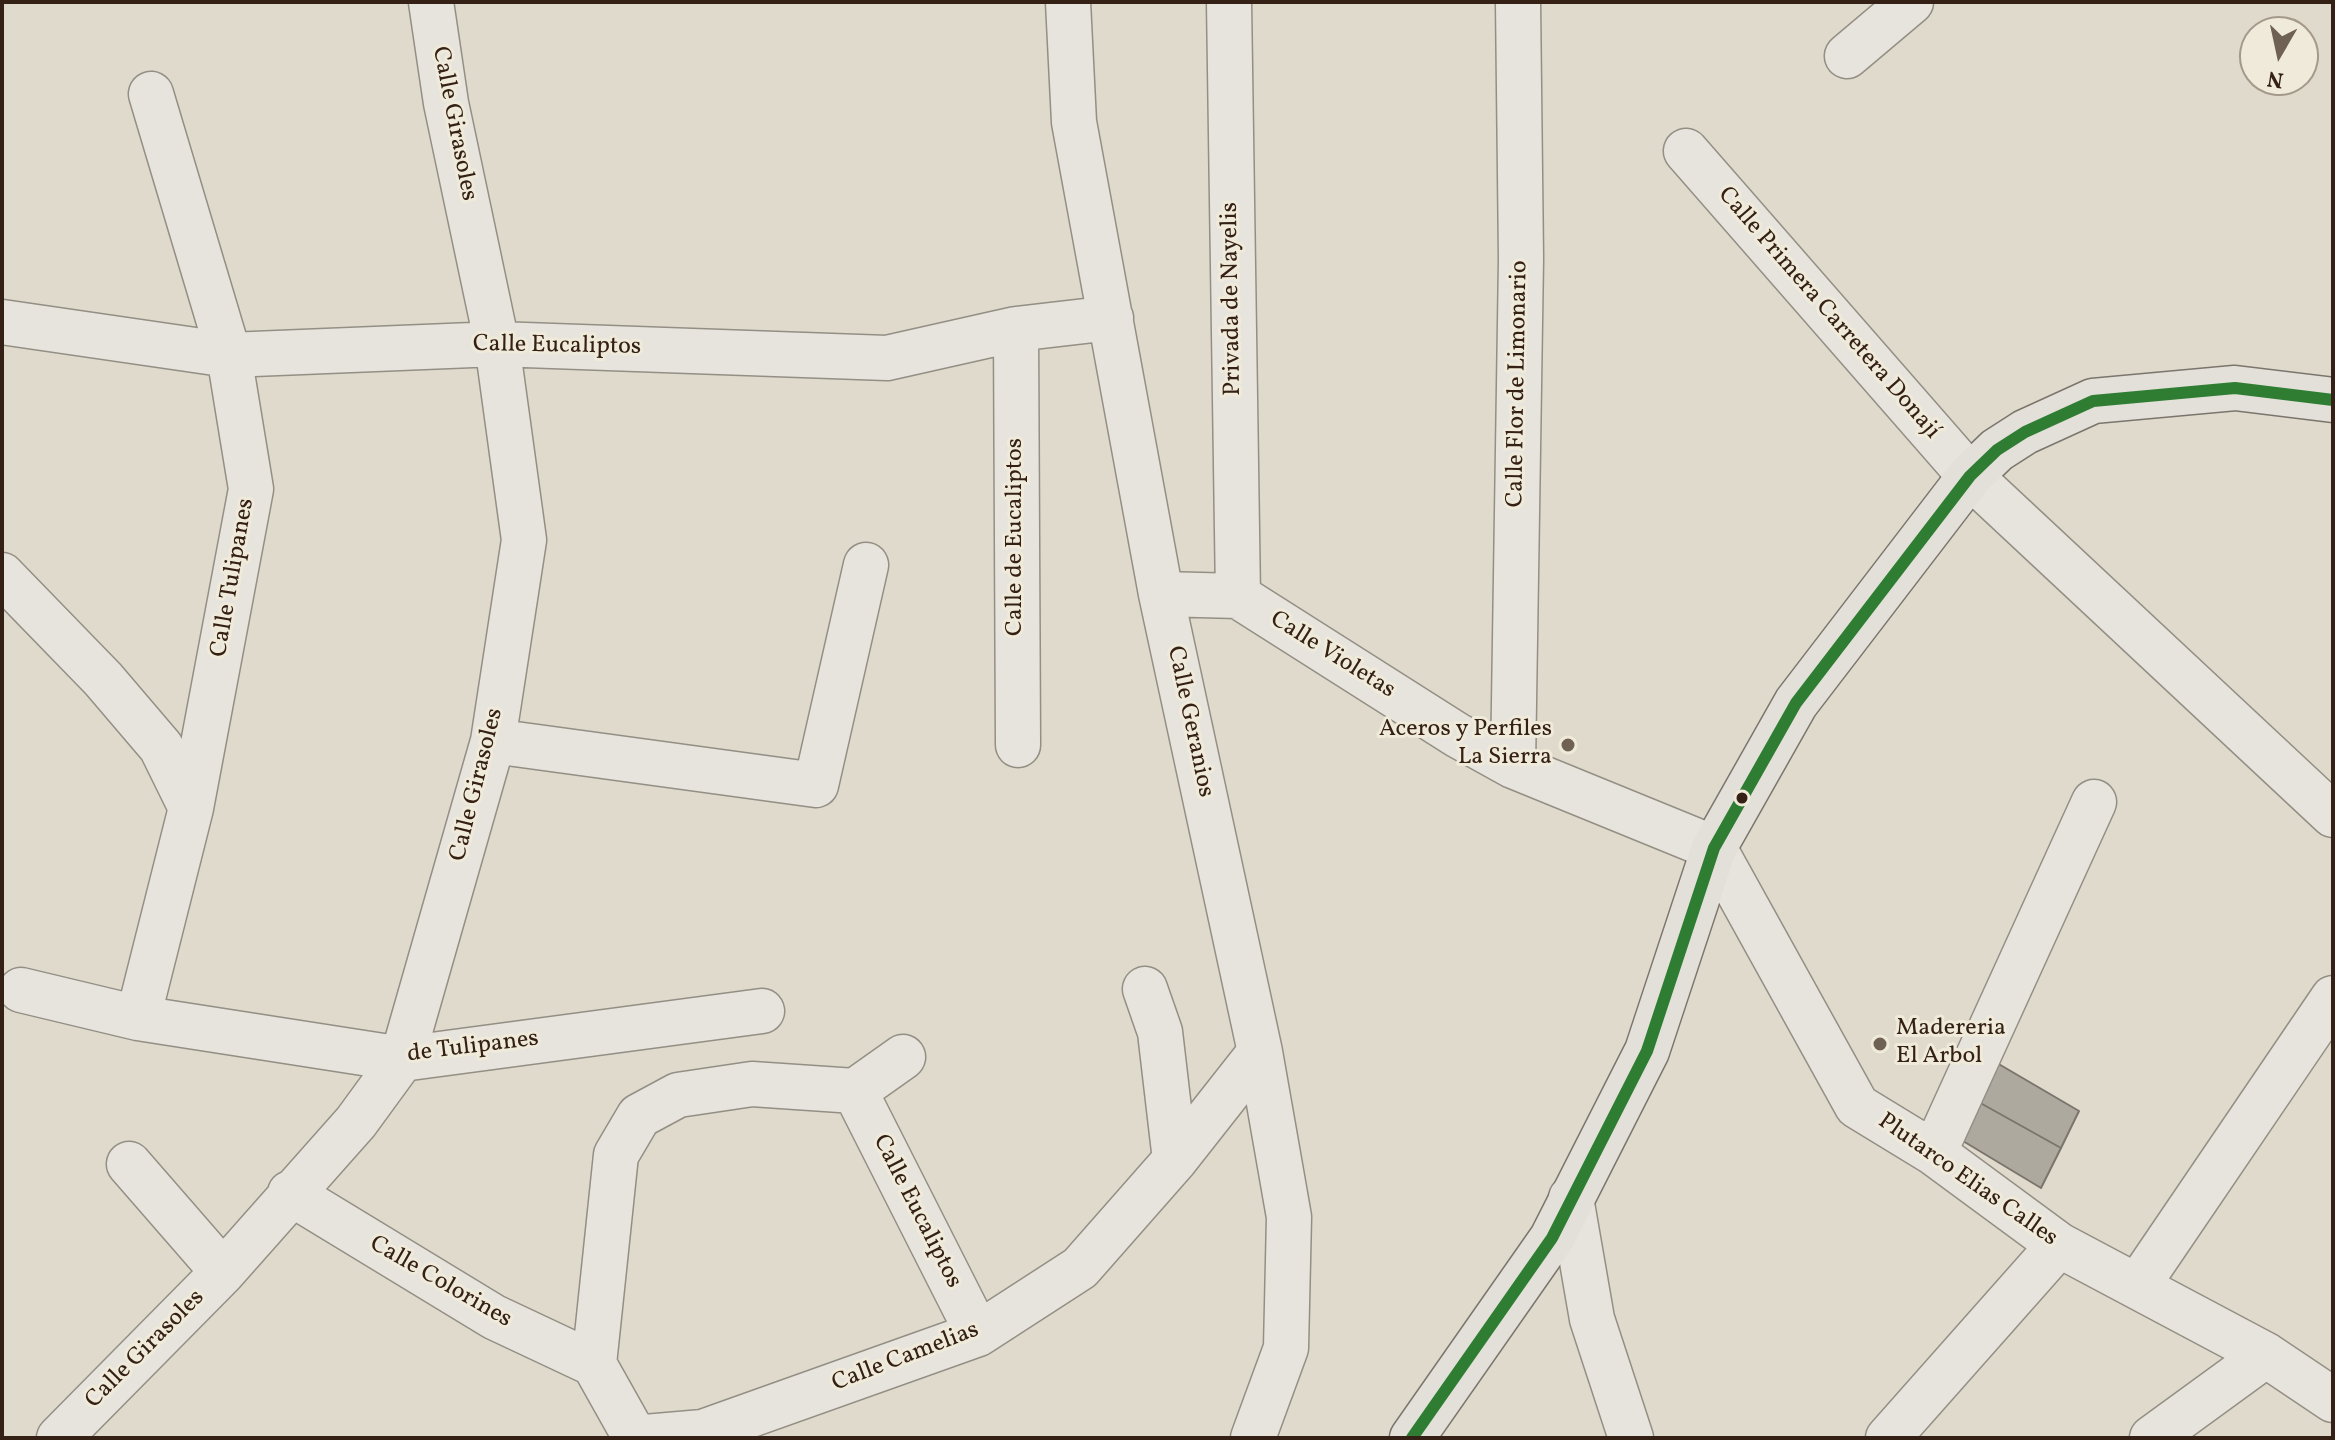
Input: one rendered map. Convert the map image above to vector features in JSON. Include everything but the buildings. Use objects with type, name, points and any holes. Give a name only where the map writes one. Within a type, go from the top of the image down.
[{"type":"main road","points":[[1412,1438],[1552,1238],[1647,1051],[1714,848],[1796,703],[1970,476],[1997,450],[2025,432],[2093,401],[2235,388],[2333,400]]},
{"type":"street","name":"Calle Girasoles","points":[[59,1438],[223,1272],[356,1122],[402,1059],[493,741],[524,540],[497,344],[446,103],[431,2]]},
{"type":"street","name":"Calle Geranios","points":[[1068,2],[1074,122],[1161,594],[1260,1052],[1289,1217],[1286,1348],[1253,1438]]},
{"type":"street","name":"Privada de Nayelis","points":[[1229,2],[1238,596]]},
{"type":"street","name":"Calle Flor de Limonario","points":[[1513,766],[1521,259],[1518,2]]},
{"type":"street","points":[[1847,56],[1911,2]]},
{"type":"street","name":"Calle Tulipanes","points":[[138,1018],[191,808],[251,489],[229,355],[151,94]]},
{"type":"street","name":"Calle Primera Carretera Donají","points":[[1686,151],[1970,476],[2333,815]]},
{"type":"street","name":"Calle Eucaliptos","points":[[2,322],[229,355],[497,344],[887,358],[1016,329],[1111,318]]},
{"type":"street","name":"Calle de Eucaliptos","points":[[1016,329],[1018,745]]},
{"type":"street","points":[[2,575],[103,679],[161,747],[191,808]]},
{"type":"street","points":[[493,741],[816,785],[863,582]]},
{"type":"street","points":[[1161,594],[1238,596]]},
{"type":"street","name":"Calle Violetas","points":[[1238,596],[1457,735],[1513,766],[1714,848]]},
{"type":"street","points":[[1934,1153],[2094,802]]},
{"type":"street","name":"Plutarco Elias Calles","points":[[1714,848],[1857,1106],[1934,1153],[2059,1245],[2266,1355],[2333,1400]]},
{"type":"street","points":[[1145,989],[1160,1032],[1175,1160]]},
{"type":"street","name":"de Tulipanes","points":[[21,990],[138,1018],[402,1059],[762,1011]]},
{"type":"street","points":[[2138,1285],[2333,998]]},
{"type":"street","name":"Calle Camelias","points":[[634,1438],[703,1432],[978,1334],[1080,1268],[1175,1160],[1260,1052]]},
{"type":"street","points":[[634,1438],[594,1364],[616,1155],[639,1116],[678,1095],[752,1084],[855,1091],[903,1057]]},
{"type":"street","name":"Calle Eucaliptos","points":[[855,1091],[978,1334]]},
{"type":"street","points":[[129,1164],[223,1272]]},
{"type":"street","name":"Calle Colorines","points":[[290,1193],[494,1317],[594,1364]]},
{"type":"street","points":[[1571,1198],[1592,1319],[1631,1438]]},
{"type":"street","points":[[1888,1438],[2059,1245]]},
{"type":"street","points":[[2152,1438],[2266,1355]]},
{"type":"transit line","points":[[1412,1438],[1552,1238],[1647,1051],[1714,848],[1796,703],[1970,476],[1997,450],[2025,432],[2093,401],[2235,388],[2333,400]]},
{"type":"place","name":"Aceros y Perfiles La Sierra","points":[[1568,745]]},
{"type":"place","name":"Madereria El Arbol","points":[[1880,1044]]}]
